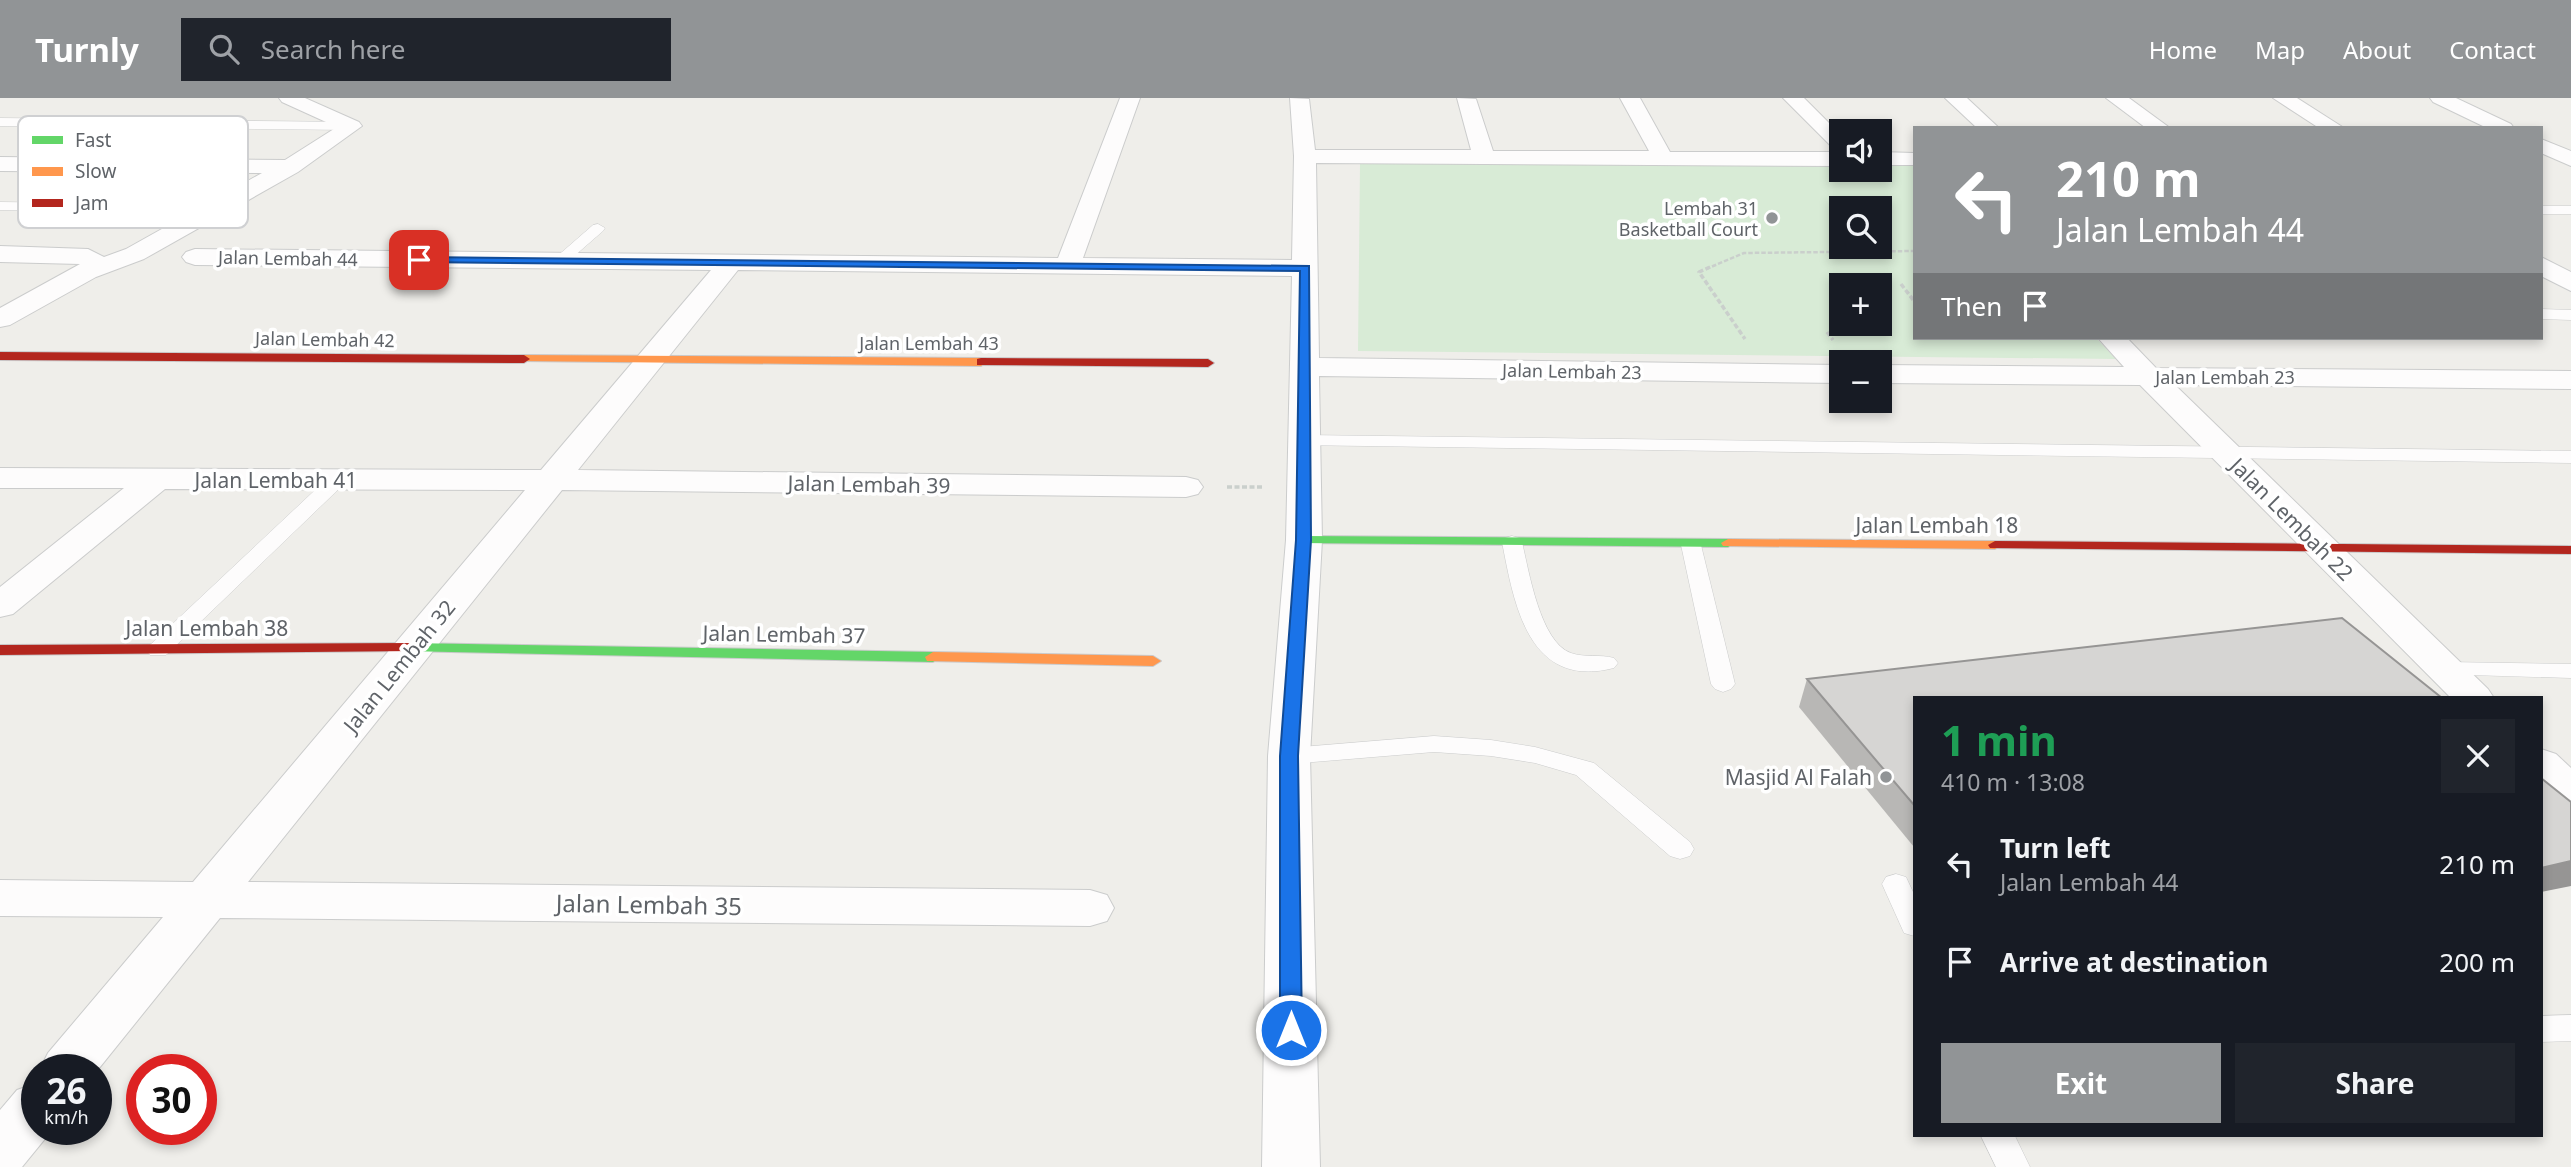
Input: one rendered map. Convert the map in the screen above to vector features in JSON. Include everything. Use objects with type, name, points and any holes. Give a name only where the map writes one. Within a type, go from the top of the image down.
[{"type":"street","points":[[289,98],[352,126]]},
{"type":"street","points":[[1068,264],[1130,98]]},
{"type":"street","points":[[1630,98],[1663,158]]},
{"type":"street","points":[[1793,98],[1829,135]]},
{"type":"street","points":[[1955,98],[1987,126]]},
{"type":"street","points":[[2116,98],[2157,126]]},
{"type":"street","points":[[2283,98],[2331,126]]},
{"type":"street","points":[[2440,98],[2500,126]]},
{"type":"street","points":[[1292,1167],[1289,756],[1304,540],[1302,441],[1306,268],[1305,156],[1299,99]]},
{"type":"street","points":[[1466,99],[1484,157]]},
{"type":"street","points":[[248,191],[352,126]]},
{"type":"street","points":[[2543,146],[2571,161]]},
{"type":"street","points":[[1305,156],[1829,159]]},
{"type":"street","points":[[1892,159],[1913,159]]},
{"type":"street","points":[[2543,162],[2571,161]]},
{"type":"street","points":[[0,164],[18,164]]},
{"type":"street","points":[[248,167],[290,167]]},
{"type":"street","points":[[0,319],[87,272],[135,254],[182,228]]},
{"type":"street","points":[[0,254],[88,257],[95,262],[87,272]]},
{"type":"street","name":"Jalan Lembah 44","points":[[195,257],[1306,268]]},
{"type":"street","points":[[2543,257],[2571,258]]},
{"type":"street","name":"Jalan Lembah 32","points":[[79,1054],[731,262]]},
{"type":"street","points":[[2543,266],[2571,282]]},
{"type":"street","name":"Jalan Lembah 22","points":[[2114,340],[2472,696]]},
{"type":"street","name":"Jalan Lembah 42","points":[[0,355],[650,362]]},
{"type":"street","name":"Jalan Lembah 43","points":[[650,362],[1208,363]]},
{"type":"street","name":"Jalan Lembah 23","points":[[1304,367],[1829,374]]},
{"type":"street","name":"Jalan Lembah 23","points":[[1892,374],[2571,380]]},
{"type":"street","name":"Jalan Lembah 41","points":[[0,478],[552,480]]},
{"type":"street","points":[[0,606],[156,479]]},
{"type":"street","name":"Jalan Lembah 39","points":[[552,480],[1186,487]]},
{"type":"street","name":"Jalan Lembah 18","points":[[1304,540],[2571,550]]},
{"type":"street","name":"Jalan Lembah 38","points":[[0,650],[414,648]]},
{"type":"street","name":"Jalan Lembah 37","points":[[414,648],[1153,661]]},
{"type":"street","points":[[2543,766],[2571,794]]},
{"type":"street","name":"Jalan Lembah 35","points":[[0,898],[1090,908]]},
{"type":"street","points":[[0,1152],[21,1126]]},
{"type":"lane","points":[[0,122],[18,122]]},
{"type":"lane","points":[[248,125],[352,126]]},
{"type":"lane","points":[[0,206],[18,206]]},
{"type":"lane","points":[[2543,210],[2571,210]]},
{"type":"lane","points":[[558,262],[598,228]]},
{"type":"lane","points":[[2543,314],[2571,315]]},
{"type":"lane","points":[[1302,441],[2571,457]]},
{"type":"lane","points":[[158,650],[337,480]]},
{"type":"lane","points":[[1512,542],[1520,579],[1541,639],[1547,648],[1572,661],[1606,663]]},
{"type":"lane","points":[[1691,545],[1723,684]]},
{"type":"lane","points":[[2445,669],[2571,671]]},
{"type":"lane","points":[[1289,756],[1434,744],[1491,748],[1535,755],[1585,769],[1680,849]]},
{"type":"lane","points":[[1896,884],[1913,923]]},
{"type":"lane","points":[[2543,1028],[2571,1028]]},
{"type":"lane","points":[[1998,1137],[2013,1167]]},
{"type":"path","points":[[1747,342],[1699,272],[1744,253],[1913,251]]},
{"type":"path","points":[[1901,284],[1913,300]]},
{"type":"path","points":[[1186,487],[1303,486]]},
{"type":"green space","points":[[1913,163],[1913,340],[2098,340],[2116,359],[1892,357],[1892,350],[1829,350],[1829,356],[1358,351],[1360,164],[1829,164],[1829,182],[1892,182],[1892,164]]},
{"type":"building","points":[[2342,618],[2440,696],[1913,696],[1913,804],[1807,679]]},
{"type":"building","points":[[2543,780],[2571,802],[2571,861],[2543,868]]},
{"type":"traffic: fast","points":[[1304,540],[1728,543]]},
{"type":"traffic: fast","points":[[410,648],[933,657]]},
{"type":"traffic: slow","points":[[524,359],[981,362]]},
{"type":"traffic: slow","points":[[1728,543],[1995,545]]},
{"type":"traffic: slow","points":[[933,657],[1153,661]]},
{"type":"traffic: jam","points":[[0,356],[524,359]]},
{"type":"traffic: jam","points":[[981,362],[1208,363]]},
{"type":"traffic: jam","points":[[1995,545],[2571,550]]},
{"type":"traffic: jam","points":[[0,650],[410,648]]},
{"type":"place","name":"Lembah 31 Basketball Court","points":[[1772,218]]},
{"type":"place","name":"Masjid Al Falah","points":[[1886,777]]},
{"type":"route","points":[[419,260],[1306,268],[1302,441],[1304,540],[1289,756],[1291,1030]]}]
